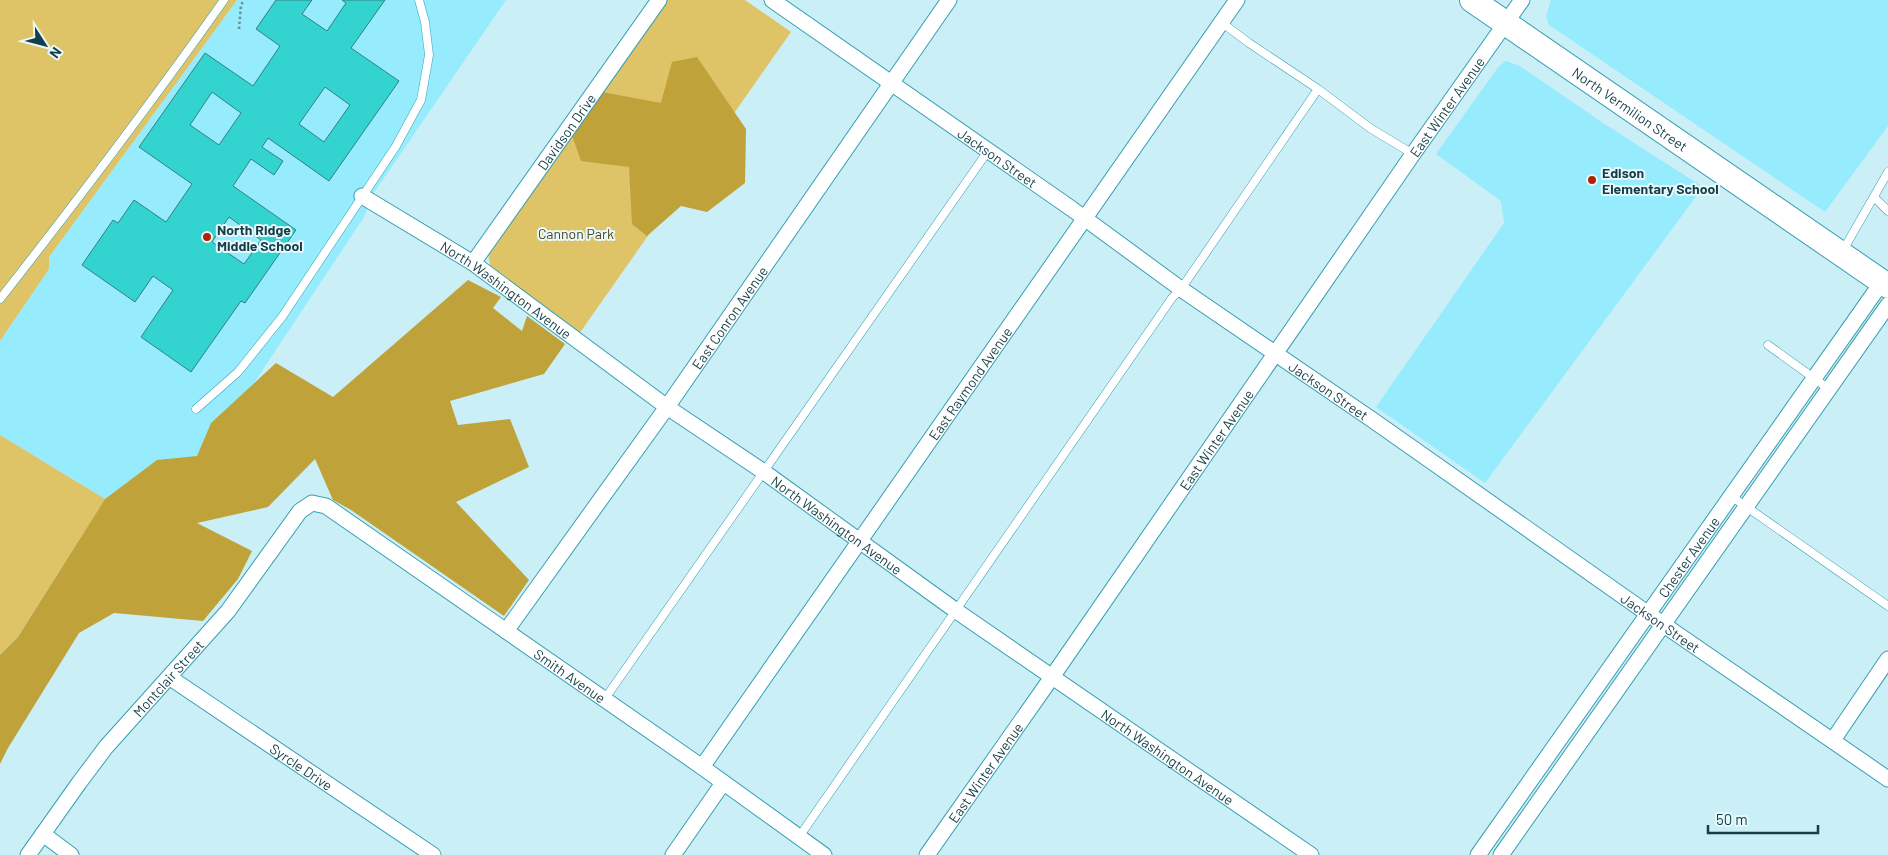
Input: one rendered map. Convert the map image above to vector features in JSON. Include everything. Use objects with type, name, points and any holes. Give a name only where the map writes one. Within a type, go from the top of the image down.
[{"type":"main road","name":"North Vermilion Street","points":[[1472,0],[1885,284]]},
{"type":"street","name":"Davidson Drive","points":[[473,263],[659,0]]},
{"type":"street","name":"Jackson Street","points":[[772,0],[1086,219],[1182,289],[1888,779]]},
{"type":"street","name":"East Conron Avenue","points":[[506,631],[667,407],[949,0]]},
{"type":"street","name":"East Raymond Avenue","points":[[702,767],[1237,0]]},
{"type":"street","name":"East Winter Avenue","points":[[927,855],[1413,154],[1522,0]]},
{"type":"street","name":"North Washington Avenue","points":[[362,196],[473,263],[667,407],[764,472],[955,610],[1311,855]]},
{"type":"street","name":"Chester Avenue","points":[[1478,855],[1814,378],[1885,284]]},
{"type":"street","name":"Chester Avenue","points":[[1501,855],[1888,305]]},
{"type":"street","points":[[1787,416],[1802,427]]},
{"type":"street","name":"Smith Avenue","points":[[312,503],[326,506],[702,767],[824,855]]},
{"type":"street","name":"Montclair Street","points":[[28,855],[106,747],[228,611],[300,511],[312,503]]},
{"type":"street","points":[[1833,740],[1888,659]]},
{"type":"street","name":"Syrcle Drive","points":[[169,677],[433,855]]},
{"type":"street","points":[[1573,719],[1589,730]]},
{"type":"street","points":[[673,855],[723,783]]},
{"type":"street","points":[[1503,820],[1518,830]]},
{"type":"street","points":[[43,834],[71,855]]},
{"type":"lane","points":[[0,299],[166,83],[224,0]]},
{"type":"lane","points":[[196,409],[238,372],[282,317],[396,146],[421,100],[429,55],[425,22],[419,0]]},
{"type":"lane","points":[[1221,22],[1318,89],[1370,128],[1413,154]]},
{"type":"lane","points":[[799,837],[1172,298],[1182,289],[1318,89]]},
{"type":"lane","points":[[604,700],[988,151]]},
{"type":"lane","points":[[1841,254],[1888,172]]},
{"type":"lane","points":[[1874,197],[1888,211]]},
{"type":"lane","points":[[1768,345],[1829,389]]},
{"type":"lane","points":[[1731,496],[1888,606]]},
{"type":"path","points":[[239,29],[241,4],[244,0]]},
{"type":"shaded area","name":"North Ridge Middle School","points":[[237,0],[506,0],[373,194],[364,217],[252,386],[211,423],[197,456],[157,461],[105,499],[0,435],[0,341],[49,269],[49,257]]},
{"type":"shaded area","points":[[1551,0],[1888,0],[1888,126],[1825,212],[1549,25],[1546,16]]},
{"type":"shaded area","points":[[697,57],[746,129],[745,183],[707,212],[681,206],[647,236],[632,224],[629,167],[581,161],[572,135],[602,92],[661,103],[672,62]]},
{"type":"shaded area","points":[[1506,61],[1520,66],[1603,123],[1703,187],[1485,483],[1376,407],[1504,223],[1501,201],[1436,154],[1499,66]]},
{"type":"shaded area","points":[[468,280],[501,297],[493,308],[522,331],[527,316],[565,344],[544,374],[450,401],[458,425],[510,419],[529,467],[456,502],[529,580],[504,616],[351,510],[333,500],[315,459],[268,507],[197,523],[252,551],[238,579],[203,621],[114,613],[79,633],[0,764],[0,655],[18,637],[105,499],[157,460],[197,456],[211,423],[276,363],[333,397]]},
{"type":"green space","points":[[0,0],[237,0],[49,257],[49,269],[0,341]]},
{"type":"green space","name":"Cannon Park","points":[[667,0],[745,0],[791,32],[579,334],[491,271],[488,253]]},
{"type":"green space","points":[[0,435],[105,499],[18,637],[0,655]]},
{"type":"building","points":[[276,0],[312,0],[302,14],[327,31],[346,3],[342,0],[385,0],[351,48],[399,81],[329,181],[268,138],[262,147],[283,161],[274,175],[251,159],[233,186],[296,230],[245,303],[241,301],[191,372],[141,337],[173,290],[153,276],[135,302],[82,265],[113,220],[118,223],[134,200],[166,222],[192,184],[139,147],[205,53],[253,86],[280,46],[256,29]],"holes":[[[325,87],[350,105],[324,142],[299,124]],[[212,92],[241,113],[219,145],[190,125]],[[229,217],[261,240],[244,264],[212,242]]]},
{"type":"place","name":"Edison Elementary School","points":[[1592,180]]},
{"type":"place","name":"North Ridge Middle School","points":[[207,237]]}]
